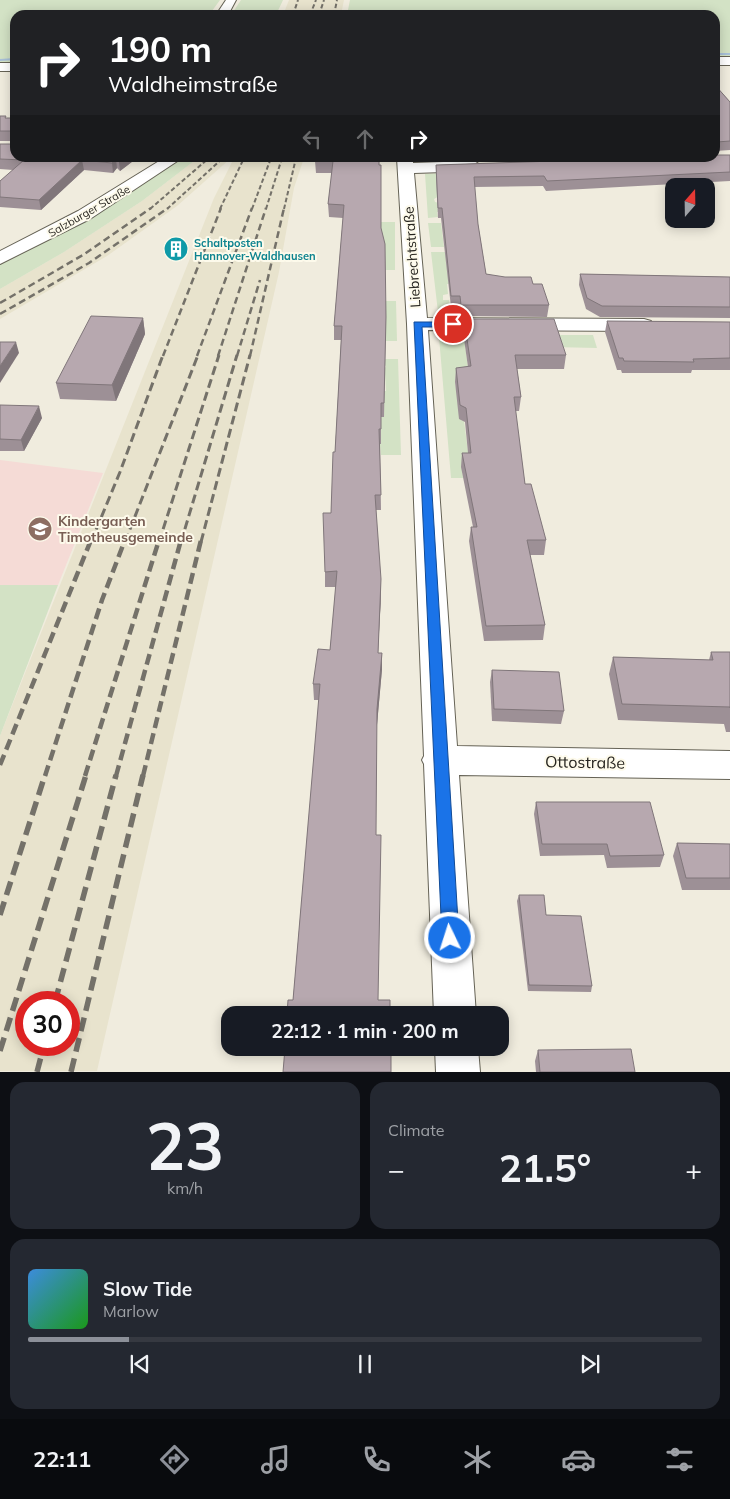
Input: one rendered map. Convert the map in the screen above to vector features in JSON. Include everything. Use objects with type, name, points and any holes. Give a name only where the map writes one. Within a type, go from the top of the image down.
[{"type":"street","name":"Salzburger Straße","points":[[0,258],[84,215],[167,162]]},
{"type":"street","points":[[406,163],[487,166]]},
{"type":"street","name":"Liebrechtstraße","points":[[406,163],[417,324],[439,760],[454,1006]]},
{"type":"street","points":[[417,324],[661,325]]},
{"type":"street","name":"Ottostraße","points":[[439,760],[730,765]]},
{"type":"street","points":[[457,1056],[458,1072]]},
{"type":"shaded area","points":[[289,0],[344,0],[342,10],[285,10]]},
{"type":"shaded area","points":[[193,162],[226,162],[177,206],[107,256],[0,319],[0,289],[64,252],[142,201]]},
{"type":"shaded area","points":[[232,162],[303,162],[294,188],[279,272],[97,1071],[0,1071],[0,736],[214,198]]},
{"type":"shaded area","name":"Kindergarten Timotheusgemeinde","points":[[0,460],[103,473],[58,585],[0,585]]},
{"type":"green space","points":[[0,0],[220,0],[213,10],[10,10],[10,63],[0,64]]},
{"type":"green space","points":[[241,0],[283,0],[278,10],[234,10]]},
{"type":"green space","points":[[350,0],[730,0],[730,57],[720,56],[720,10],[348,10]]},
{"type":"green space","points":[[168,162],[193,162],[142,201],[64,252],[0,289],[0,258],[133,185]]},
{"type":"green space","points":[[485,171],[434,199],[435,202],[439,203],[440,212],[437,212],[438,217],[428,218],[425,174]]},
{"type":"green space","points":[[372,222],[395,222],[395,270],[381,270]]},
{"type":"green space","points":[[428,223],[441,223],[444,247],[431,247]]},
{"type":"green space","points":[[431,252],[456,252],[449,284],[447,284],[448,294],[443,295],[443,300],[449,300],[450,307],[534,308],[542,314],[438,312]]},
{"type":"green space","points":[[380,301],[396,301],[397,341],[385,341]]},
{"type":"green space","points":[[441,335],[593,335],[597,348],[465,345],[469,374],[455,382],[456,389],[460,390],[470,467],[462,467],[463,478],[451,478],[439,337]]},
{"type":"green space","points":[[382,359],[398,359],[401,455],[381,455],[377,417],[383,417],[384,391],[386,391],[385,374],[382,374],[386,366],[382,364]]},
{"type":"green space","points":[[0,585],[58,585],[0,736]]},
{"type":"building","points":[[720,91],[730,102],[730,141],[720,142]]},
{"type":"building","points":[[0,116],[10,118],[10,131],[0,131]]},
{"type":"building","points":[[0,144],[10,144],[10,159],[0,159]]},
{"type":"building","points":[[720,155],[730,155],[730,172],[547,181],[544,176],[474,177],[478,224],[486,274],[505,277],[531,277],[533,284],[542,284],[549,305],[461,305],[460,296],[451,296],[442,208],[438,208],[436,165],[525,162],[720,162]]},
{"type":"building","points":[[22,162],[80,162],[39,200],[0,197],[0,181]]},
{"type":"building","points":[[333,162],[379,162],[379,165],[381,165],[381,228],[385,244],[386,317],[384,403],[381,403],[381,429],[379,429],[381,495],[375,495],[381,579],[378,653],[382,653],[377,709],[376,835],[381,835],[378,1000],[390,1000],[390,1006],[288,1006],[288,1000],[293,1000],[320,684],[313,684],[318,649],[330,650],[337,571],[325,572],[323,513],[331,513],[333,452],[335,452],[342,326],[334,326],[344,205],[328,204]]},
{"type":"building","points":[[580,274],[730,277],[730,307],[602,306],[587,298]]},
{"type":"building","points":[[91,316],[143,318],[112,385],[56,383]]},
{"type":"building","points":[[464,319],[554,319],[566,355],[515,355],[521,397],[514,397],[525,484],[531,484],[546,540],[527,540],[545,625],[486,626],[471,527],[477,527],[462,453],[471,453],[466,408],[460,405],[456,368],[471,366]]},
{"type":"building","points":[[607,321],[730,322],[730,358],[693,359],[694,362],[624,361],[623,358],[619,358]]},
{"type":"building","points":[[0,342],[16,342],[0,366]]},
{"type":"building","points":[[0,405],[39,406],[21,440],[0,439]]},
{"type":"building","points":[[711,652],[730,652],[730,707],[622,704],[613,657],[713,660]]},
{"type":"building","points":[[492,670],[559,672],[564,711],[494,709]]},
{"type":"building","points":[[536,802],[650,802],[664,855],[610,856],[607,844],[542,844]]},
{"type":"building","points":[[677,843],[730,844],[730,878],[686,878]]},
{"type":"building","points":[[519,895],[544,895],[546,915],[581,916],[592,986],[529,985]]},
{"type":"building","points":[[631,1049],[635,1072],[540,1072],[538,1050]]},
{"type":"building","points":[[284,1056],[391,1056],[391,1072],[283,1072]]},
{"type":"waterway","points":[[720,54],[730,54]]},
{"type":"waterway","points":[[0,60],[10,59]]},
{"type":"railway","points":[[295,10],[298,0]]},
{"type":"railway","points":[[312,10],[316,0]]},
{"type":"railway","points":[[321,10],[324,0]]},
{"type":"railway","points":[[335,10],[337,0]]},
{"type":"railway","points":[[150,209],[204,162]]},
{"type":"railway","points":[[167,209],[219,162]]},
{"type":"railway","points":[[220,209],[242,162]]},
{"type":"railway","points":[[252,209],[270,162]]},
{"type":"railway","points":[[266,209],[281,162]]},
{"type":"railway","points":[[284,209],[295,162]]},
{"type":"railway","points":[[0,303],[83,255],[151,208]]},
{"type":"railway","points":[[0,314],[89,263],[168,208]]},
{"type":"railway","points":[[163,356],[221,208]]},
{"type":"railway","points":[[197,356],[252,208]]},
{"type":"railway","points":[[218,356],[266,208]]},
{"type":"railway","points":[[250,356],[284,208]]},
{"type":"railway","points":[[237,356],[260,280]]},
{"type":"railway","points":[[91,542],[120,472],[163,355]]},
{"type":"railway","points":[[125,542],[198,355]]},
{"type":"railway","points":[[159,542],[219,355]]},
{"type":"railway","points":[[181,542],[237,355]]},
{"type":"railway","points":[[201,542],[250,355]]},
{"type":"railway","points":[[0,765],[91,540]]},
{"type":"railway","points":[[45,776],[102,600],[125,540]]},
{"type":"railway","points":[[85,776],[159,540]]},
{"type":"railway","points":[[116,776],[181,540]]},
{"type":"railway","points":[[143,776],[201,540]]},
{"type":"railway","points":[[0,915],[45,775]]},
{"type":"railway","points":[[0,1051],[86,775]]},
{"type":"railway","points":[[58,991],[116,775]]},
{"type":"railway","points":[[71,1072],[143,775]]},
{"type":"railway","points":[[37,1072],[41,1056]]},
{"type":"place","name":"Schaltposten Hannover-Waldhausen","points":[[176,249]]},
{"type":"place","name":"Kindergarten Timotheusgemeinde","points":[[40,529]]},
{"type":"route","points":[[450,938],[417,324],[453,324]]}]
